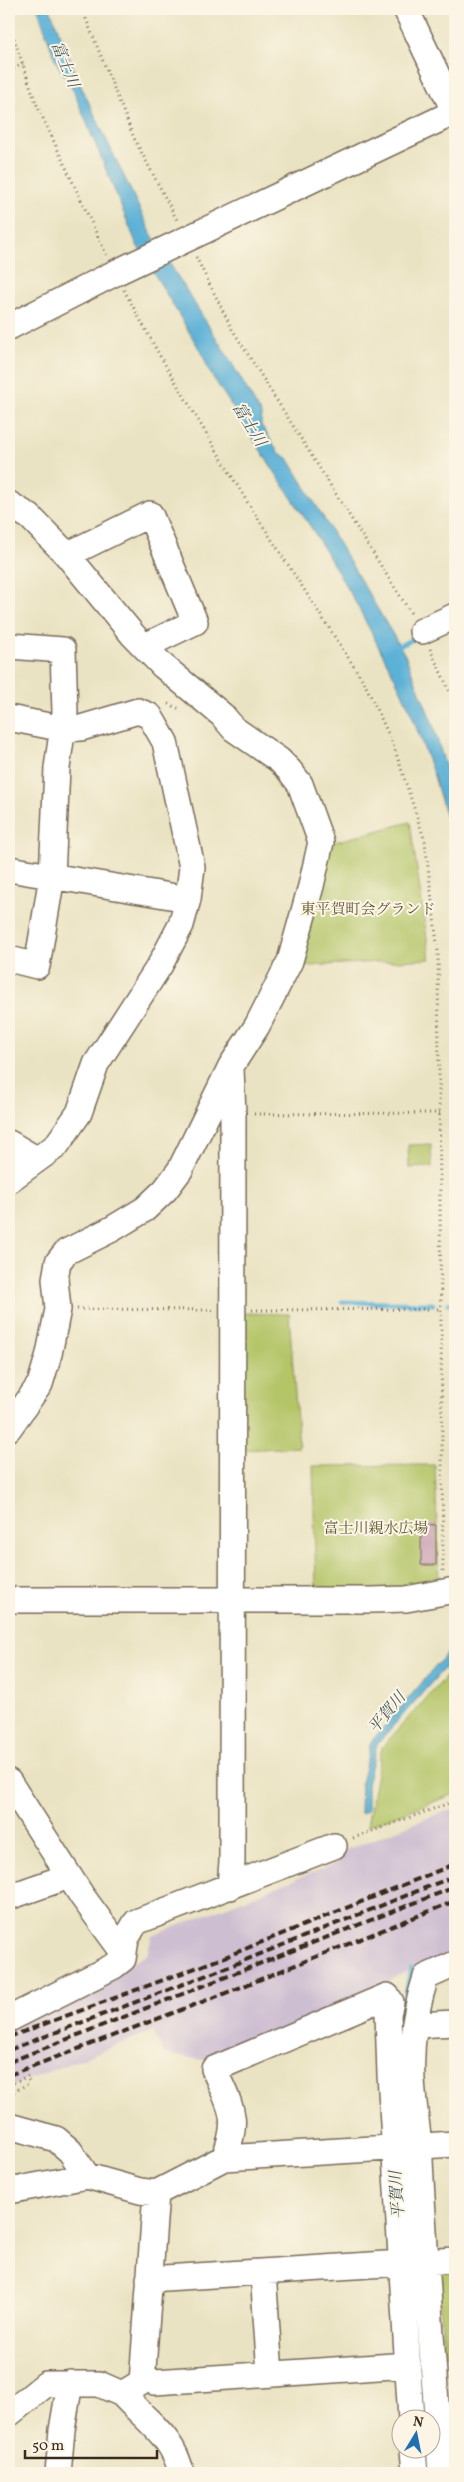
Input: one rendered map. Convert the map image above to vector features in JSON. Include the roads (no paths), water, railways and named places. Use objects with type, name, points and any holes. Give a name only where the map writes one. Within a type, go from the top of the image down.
[{"type":"street","points":[[9,327],[115,273],[455,112],[406,9]]},
{"type":"street","points":[[9,504],[30,517],[67,555],[163,666],[222,715],[234,729],[279,760],[289,770],[300,784],[321,842],[290,961],[257,1026],[230,1066],[180,1170],[165,1190],[146,1209],[66,1252],[58,1262],[55,1279],[58,1309],[51,1347],[40,1384],[9,1428]]},
{"type":"street","points":[[67,555],[150,514],[195,622],[144,646]]},
{"type":"street","points":[[422,631],[455,616]]},
{"type":"street","points":[[9,646],[63,650],[64,728],[57,768],[52,876],[37,966],[9,959]]},
{"type":"street","points":[[9,718],[64,728],[81,728],[138,711],[150,716],[165,742],[192,867],[188,899],[181,925],[160,965],[96,1064],[79,1113],[56,1146],[9,1180]]},
{"type":"street","points":[[9,869],[188,899]]},
{"type":"street","points":[[230,1066],[233,1114],[232,1860],[230,1887]]},
{"type":"street","points":[[9,1143],[36,1159]]},
{"type":"street","points":[[9,1600],[231,1601],[398,1599],[449,1591]]},
{"type":"street","points":[[9,1782],[69,1876],[123,1952]]},
{"type":"street","points":[[9,2019],[114,1966],[123,1959],[126,1939],[136,1922],[344,1842]]},
{"type":"street","points":[[9,1897],[69,1876]]},
{"type":"street","points":[[407,2148],[412,2091],[412,2049],[415,2025],[426,1977],[455,1964]]},
{"type":"street","points":[[224,2158],[234,2128],[231,2109],[214,2069],[387,1996],[391,2002],[388,2014],[407,2148],[413,2263],[408,2365],[410,2410]]},
{"type":"street","points":[[415,2025],[455,2022]]},
{"type":"street","points":[[9,2126],[56,2139],[70,2151],[87,2176]]},
{"type":"street","points":[[9,2191],[87,2176],[140,2191],[156,2193],[224,2158],[455,2144]]},
{"type":"street","points":[[122,2394],[142,2382],[156,2193]]},
{"type":"street","points":[[149,2279],[455,2260]]},
{"type":"street","points":[[413,2263],[444,2362],[445,2471]]},
{"type":"street","points":[[263,2272],[270,2374]]},
{"type":"street","points":[[142,2378],[155,2382],[408,2365]]},
{"type":"street","points":[[9,2414],[46,2384],[99,2384],[122,2394],[167,2440],[179,2463],[181,2473]]},
{"type":"street","points":[[58,2473],[62,2430],[70,2384]]},
{"type":"street","points":[[403,2473],[415,2473],[414,2460]]},
{"type":"water","name":"富士川","points":[[38,9],[50,9],[79,82],[152,235],[230,360],[261,414],[261,425],[279,453],[288,458],[405,655],[432,722],[455,798],[455,866],[451,835],[434,776],[410,710],[399,686],[356,603],[314,532],[209,371],[203,355],[137,245],[74,92],[55,60]]},
{"type":"water","points":[[455,1644],[455,1656],[377,1744],[367,1784],[367,1811],[360,1813],[361,1783],[371,1742]]},
{"type":"waterway","points":[[395,648],[419,636]]},
{"type":"waterway","points":[[342,1302],[433,1304]]},
{"type":"waterway","points":[[448,1304],[455,1303]]},
{"type":"waterway","name":"平賀川","points":[[400,2022],[411,1969]]},
{"type":"waterway","name":"平賀川","points":[[424,2405],[424,2410]]},
{"type":"waterway","name":"平賀川","points":[[428,2460],[428,2473]]},
{"type":"railway","points":[[9,2037],[220,1959],[455,1864]]},
{"type":"railway","points":[[9,2050],[223,1969],[455,1876]]},
{"type":"railway","points":[[9,2062],[455,1887]]},
{"type":"railway","points":[[9,2075],[231,1991],[455,1901]]},
{"type":"park label","name":"東平賀町会グランド","points":[[368,909]]},
{"type":"park label","name":"富士川親水広場","points":[[376,1528]]}]
